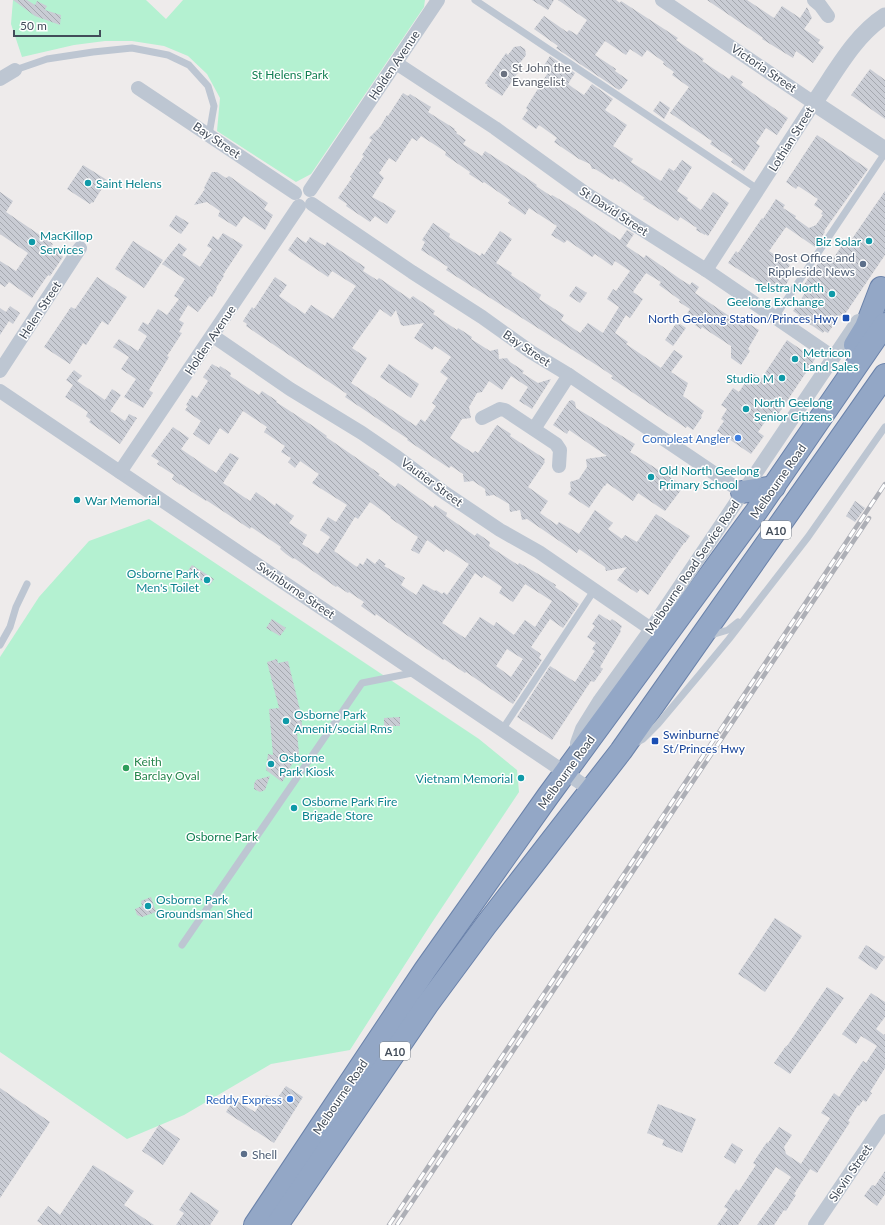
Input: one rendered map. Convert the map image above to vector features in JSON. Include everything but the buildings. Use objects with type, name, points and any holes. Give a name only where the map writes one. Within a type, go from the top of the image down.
[{"type":"highway","points":[[787,467],[834,381],[866,327],[883,285]]},
{"type":"highway","name":"Melbourne Road","points":[[254,1225],[425,970],[774,487],[885,324]]},
{"type":"highway","name":"Melbourne Road","points":[[277,1225],[427,1005],[486,925],[621,751],[885,375]]},
{"type":"highway","points":[[756,512],[765,517],[772,514],[816,455],[845,432]]},
{"type":"highway","points":[[742,492],[774,487]]},
{"type":"street","name":"Holden Avenue","points":[[310,190],[438,0]]},
{"type":"street","name":"Victoria Street","points":[[662,0],[885,151]]},
{"type":"street","points":[[814,0],[820,5],[828,16]]},
{"type":"street","name":"Lothian Street","points":[[706,270],[814,103],[857,42],[874,24],[885,16]]},
{"type":"street","name":"St David Street","points":[[396,63],[495,128],[584,193],[706,270],[833,357]]},
{"type":"street","points":[[0,80],[15,70]]},
{"type":"street","name":"Bay Street","points":[[138,88],[295,193]]},
{"type":"street","points":[[304,188],[310,190],[314,197],[305,205],[295,202],[295,193],[297,190],[304,188]]},
{"type":"street","name":"Holden Avenue","points":[[120,472],[305,205]]},
{"type":"street","name":"Bay Street","points":[[305,205],[482,317],[531,352],[742,492]]},
{"type":"street","name":"Helen Street","points":[[0,371],[80,248]]},
{"type":"street","name":"Melbourne Road Service Road","points":[[572,765],[582,729],[600,700],[651,629],[883,285]]},
{"type":"street","name":"Vautier Street","points":[[213,336],[290,389],[368,437],[451,497],[500,530],[539,552],[595,589],[651,629]]},
{"type":"street","points":[[534,429],[569,376]]},
{"type":"street","name":"Swinburne Street","points":[[0,391],[502,730],[572,765],[591,790]]},
{"type":"street","points":[[482,418],[500,409],[505,410],[556,444],[560,450],[559,466]]},
{"type":"street","name":"Slevin Street","points":[[815,1225],[885,1121]]},
{"type":"lane","points":[[475,0],[759,190]]},
{"type":"lane","points":[[15,70],[47,59],[132,48],[168,55],[189,65],[208,86],[214,106],[209,135]]},
{"type":"lane","points":[[775,317],[885,151]]},
{"type":"lane","points":[[621,751],[643,739],[658,724],[700,674],[808,537],[885,427]]},
{"type":"lane","points":[[0,645],[10,628],[16,606],[27,584]]},
{"type":"lane","points":[[502,730],[595,589]]},
{"type":"lane","points":[[701,638],[728,630],[747,614]]},
{"type":"lane","points":[[182,945],[362,683],[417,672]]},
{"type":"green space","name":"St Helens Park","points":[[13,0],[146,0],[166,19],[183,0],[425,0],[424,7],[311,174],[296,182],[217,131],[220,98],[207,74],[188,56],[164,46],[132,41],[105,41],[74,45],[22,57],[11,24]]},
{"type":"green space","name":"Osborne Park","points":[[149,519],[479,739],[517,770],[519,792],[431,924],[350,1050],[271,1064],[184,1115],[127,1139],[0,1052],[0,657],[39,597],[89,541]]},
{"type":"railway","points":[[389,1225],[885,484]]},
{"type":"railway","points":[[397,1225],[869,518]]},
{"type":"place","name":"St John the Evangelist","points":[[504,74]]},
{"type":"place","name":"Saint Helens","points":[[88,183]]},
{"type":"place","name":"Biz Solar","points":[[869,241]]},
{"type":"place","name":"MacKillop Services","points":[[32,242]]},
{"type":"place","name":"Post Office and Rippleside News","points":[[863,264]]},
{"type":"place","name":"Telstra North Geelong Exchange","points":[[832,294]]},
{"type":"place","name":"North Geelong Station/Princes Hwy","points":[[846,318]]},
{"type":"place","name":"Metricon Land Sales","points":[[795,359]]},
{"type":"place","name":"Studio M","points":[[782,378]]},
{"type":"place","name":"North Geelong Senior Citizens","points":[[746,409]]},
{"type":"place","name":"Compleat Angler","points":[[738,438]]},
{"type":"place","name":"Old North Geelong Primary School","points":[[651,477]]},
{"type":"place","name":"War Memorial","points":[[77,500]]},
{"type":"place","name":"Osborne Park Men's Toilet","points":[[207,580]]},
{"type":"place","name":"Osborne Park Amenit/social Rms","points":[[286,721]]},
{"type":"place","name":"Swinburne St/Princes Hwy","points":[[655,741]]},
{"type":"place","name":"Osborne Park Kiosk","points":[[271,764]]},
{"type":"place","name":"Keith Barclay Oval","points":[[126,768]]},
{"type":"place","name":"Vietnam Memorial","points":[[521,778]]},
{"type":"place","name":"Osborne Park Fire Brigade Store","points":[[294,808]]},
{"type":"place","name":"Osborne Park Groundsman Shed","points":[[148,906]]},
{"type":"place","name":"Reddy Express","points":[[290,1099]]},
{"type":"place","name":"Shell","points":[[244,1154]]}]
